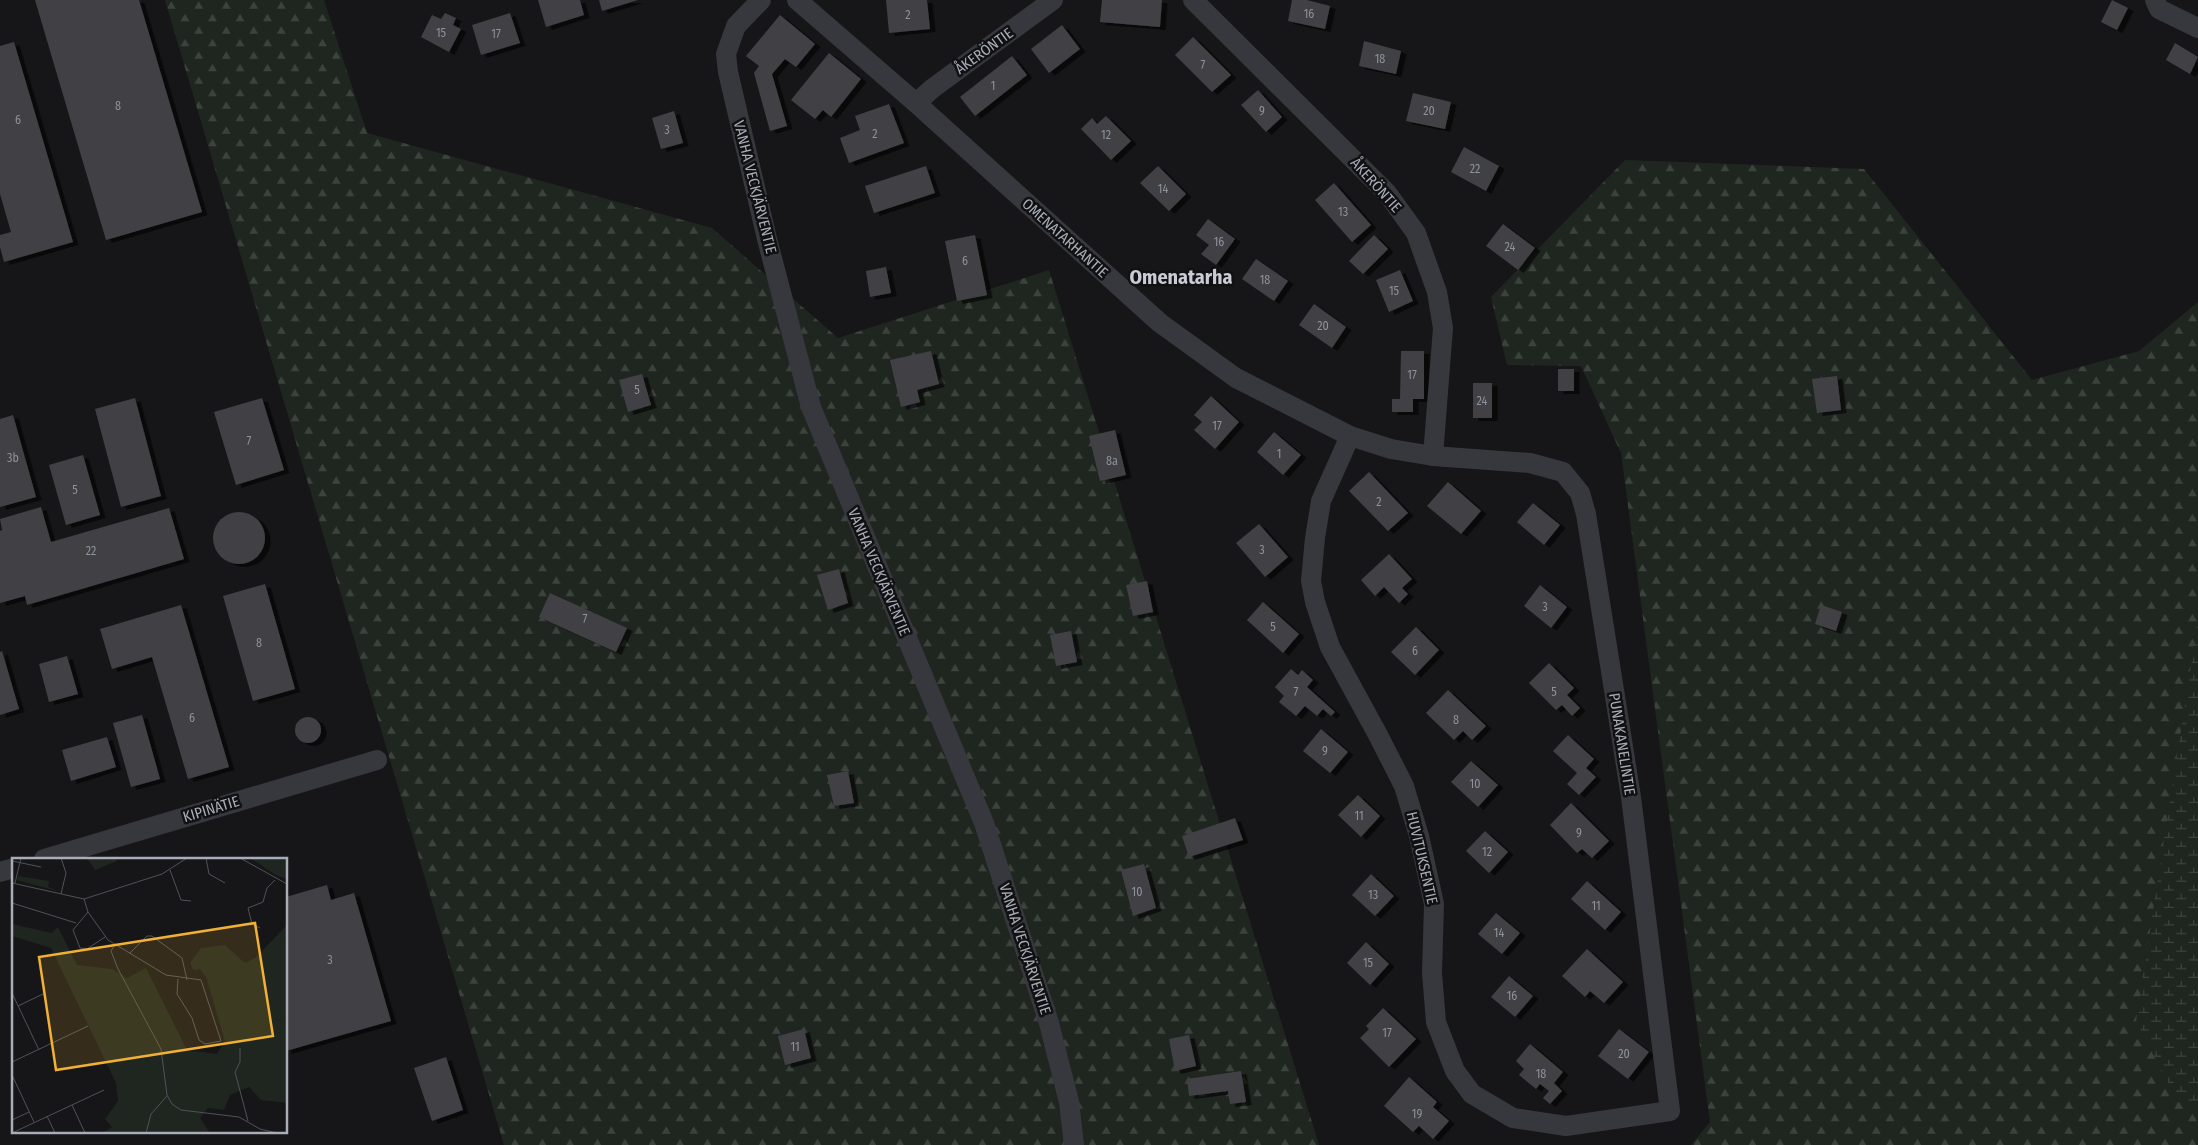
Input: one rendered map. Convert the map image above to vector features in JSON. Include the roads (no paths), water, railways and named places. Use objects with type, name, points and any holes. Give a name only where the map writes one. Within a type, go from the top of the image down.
[{"type":"street","name":"VANHA VECKJÄRVENTIE","points":[[761,0],[736,26],[726,54],[728,72],[767,239],[811,407],[984,823],[1048,1023],[1069,1102],[1074,1145]]},
{"type":"street","name":"OMENATARHANTIE","points":[[797,0],[916,103],[1160,323],[1236,378],[1350,436],[1391,449],[1477,460]]},
{"type":"street","name":"ÅKERÖNTIE","points":[[916,103],[933,88],[1053,0]]},
{"type":"street","name":"ÅKERÖNTIE","points":[[1193,0],[1387,193],[1416,233],[1437,292],[1443,328],[1434,456]]},
{"type":"street","points":[[2155,0],[2159,9],[2198,28]]},
{"type":"street","name":"HUVITUKSENTIE","points":[[1350,436],[1321,502],[1315,538],[1312,581],[1315,602],[1330,647],[1404,786],[1420,836],[1434,904],[1432,973],[1436,1022],[1455,1071],[1472,1094],[1513,1118],[1566,1126],[1670,1111]]},
{"type":"street","name":"PUNAKANELINTIE","points":[[1477,460],[1530,463],[1564,472],[1580,493],[1586,514],[1631,797],[1670,1111]]},
{"type":"street","name":"KIPINÄTIE","points":[[47,858],[377,760]]},
{"type":"district","name":"Omenatarha","points":[[1181,277]]}]
